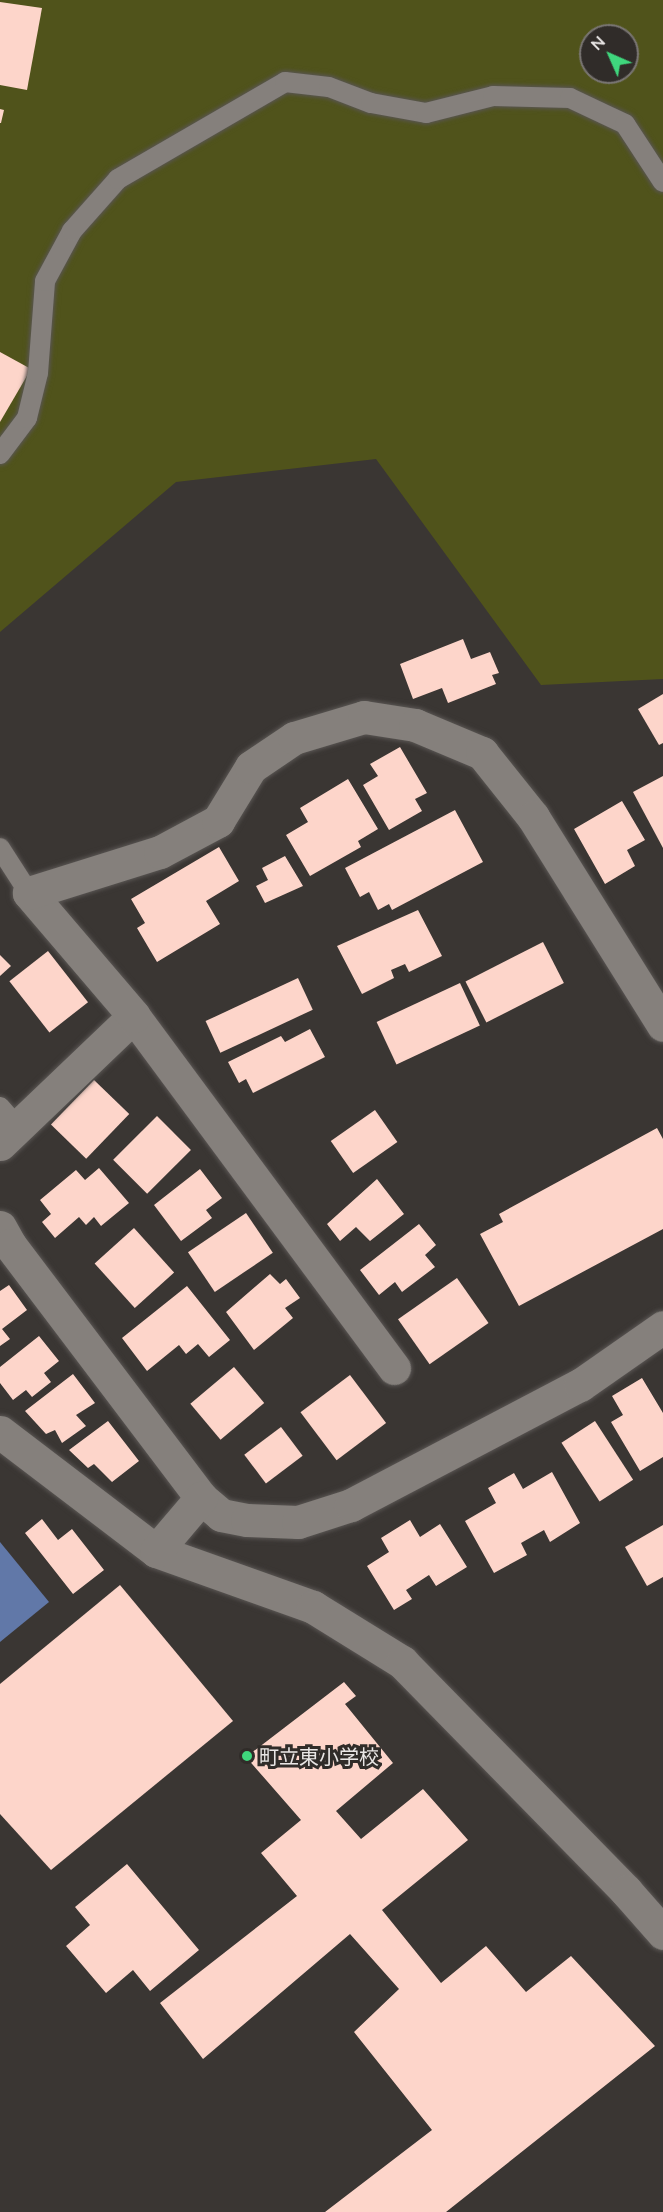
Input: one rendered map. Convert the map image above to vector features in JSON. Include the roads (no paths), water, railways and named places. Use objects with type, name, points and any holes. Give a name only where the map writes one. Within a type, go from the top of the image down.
[{"type":"street","points":[[394,1368],[134,1016],[29,893],[160,852],[218,821],[251,767],[294,738],[364,717],[415,725],[482,753],[533,817],[663,1024]]},
{"type":"street","points":[[6,1126],[134,1016]]},
{"type":"street","points":[[0,1227],[23,1264],[201,1498],[221,1515],[247,1520],[298,1522],[351,1505],[580,1385],[663,1327]]},
{"type":"street","points":[[0,1432],[156,1551],[314,1607],[402,1662],[626,1891],[663,1934]]},
{"type":"street","points":[[156,1551],[201,1498]]},
{"type":"lane","points":[[0,454],[27,418],[38,373],[45,281],[72,231],[118,179],[285,82],[329,87],[371,103],[426,113],[493,96],[570,98],[625,124],[663,182]]},
{"type":"lane","points":[[0,848],[29,893]]},
{"type":"water","points":[[0,1542],[49,1602],[0,1642]]},
{"type":"place","name":"町立東小学校","points":[[247,1756]]}]
